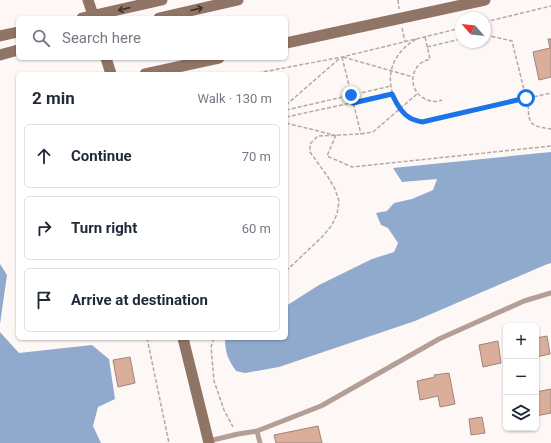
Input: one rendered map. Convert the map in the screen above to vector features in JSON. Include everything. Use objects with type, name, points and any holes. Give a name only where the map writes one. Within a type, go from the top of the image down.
[{"type":"main road","points":[[88,0],[93,16]]},
{"type":"main road","points":[[91,16],[162,0]]},
{"type":"main road","points":[[168,16],[238,0]]},
{"type":"main road","points":[[288,43],[485,0]]},
{"type":"main road","points":[[0,36],[16,32]]},
{"type":"main road","points":[[0,54],[16,50]]},
{"type":"main road","points":[[107,60],[110,72]]},
{"type":"main road","points":[[154,72],[210,60]]},
{"type":"main road","points":[[184,340],[209,442]]},
{"type":"lane","points":[[209,442],[238,434],[257,431],[321,406],[439,339],[524,301],[551,293]]},
{"type":"lane","points":[[257,431],[260,443]]},
{"type":"path","points":[[491,21],[551,6]]},
{"type":"path","points":[[267,72],[342,57],[455,30]]},
{"type":"path","points":[[491,36],[512,42],[527,98],[529,119],[534,125],[551,130]]},
{"type":"path","points":[[425,37],[430,59],[422,62],[416,68],[413,77],[413,86],[417,94],[424,99],[433,101],[442,100]]},
{"type":"path","points":[[416,39],[404,47],[396,58],[392,71],[392,94],[400,109],[410,118],[422,122],[551,93]]},
{"type":"path","points":[[427,47],[455,40]]},
{"type":"path","points":[[342,57],[413,77]]},
{"type":"path","points":[[342,57],[361,134]]},
{"type":"path","points":[[288,103],[342,57]]},
{"type":"path","points":[[288,110],[391,86]]},
{"type":"path","points":[[288,117],[392,94]]},
{"type":"path","points":[[288,269],[323,236],[332,225],[337,214],[338,201],[335,188],[310,152],[310,144],[318,136],[373,132],[417,94]]},
{"type":"path","points":[[288,123],[336,135]]},
{"type":"path","points":[[336,135],[327,156],[352,167],[551,146]]},
{"type":"path","points":[[148,340],[169,443]]},
{"type":"path","points":[[213,340],[211,347],[214,382],[224,410],[230,423],[238,434]]},
{"type":"water","points":[[551,152],[551,263],[415,321],[279,367],[245,373],[236,371],[228,356],[225,340],[288,340],[288,305],[319,285],[372,259],[394,252],[398,243],[388,228],[381,225],[376,213],[387,211],[394,203],[412,199],[433,190],[437,179],[402,182],[393,168]]},
{"type":"water","points":[[0,264],[7,275],[0,324]]},
{"type":"water","points":[[0,332],[19,353],[92,345],[109,359],[115,399],[98,407],[93,426],[101,443],[0,443]]},
{"type":"building","points":[[548,39],[551,39],[551,77],[539,80],[533,52],[550,48]]},
{"type":"building","points":[[547,336],[550,354],[539,356],[539,337]]},
{"type":"building","points":[[498,341],[501,363],[483,367],[479,345]]},
{"type":"building","points":[[130,357],[135,383],[118,387],[113,360]]},
{"type":"building","points":[[449,373],[455,404],[440,407],[438,396],[420,400],[417,381],[435,377],[434,375]]},
{"type":"building","points":[[551,389],[551,413],[539,415],[539,391]]},
{"type":"building","points":[[482,417],[485,433],[471,435],[469,419]]},
{"type":"building","points":[[318,426],[322,443],[276,443],[274,435]]},
{"type":"route","points":[[351,95],[353,103],[392,94],[400,109],[410,118],[422,122],[526,98]]}]
